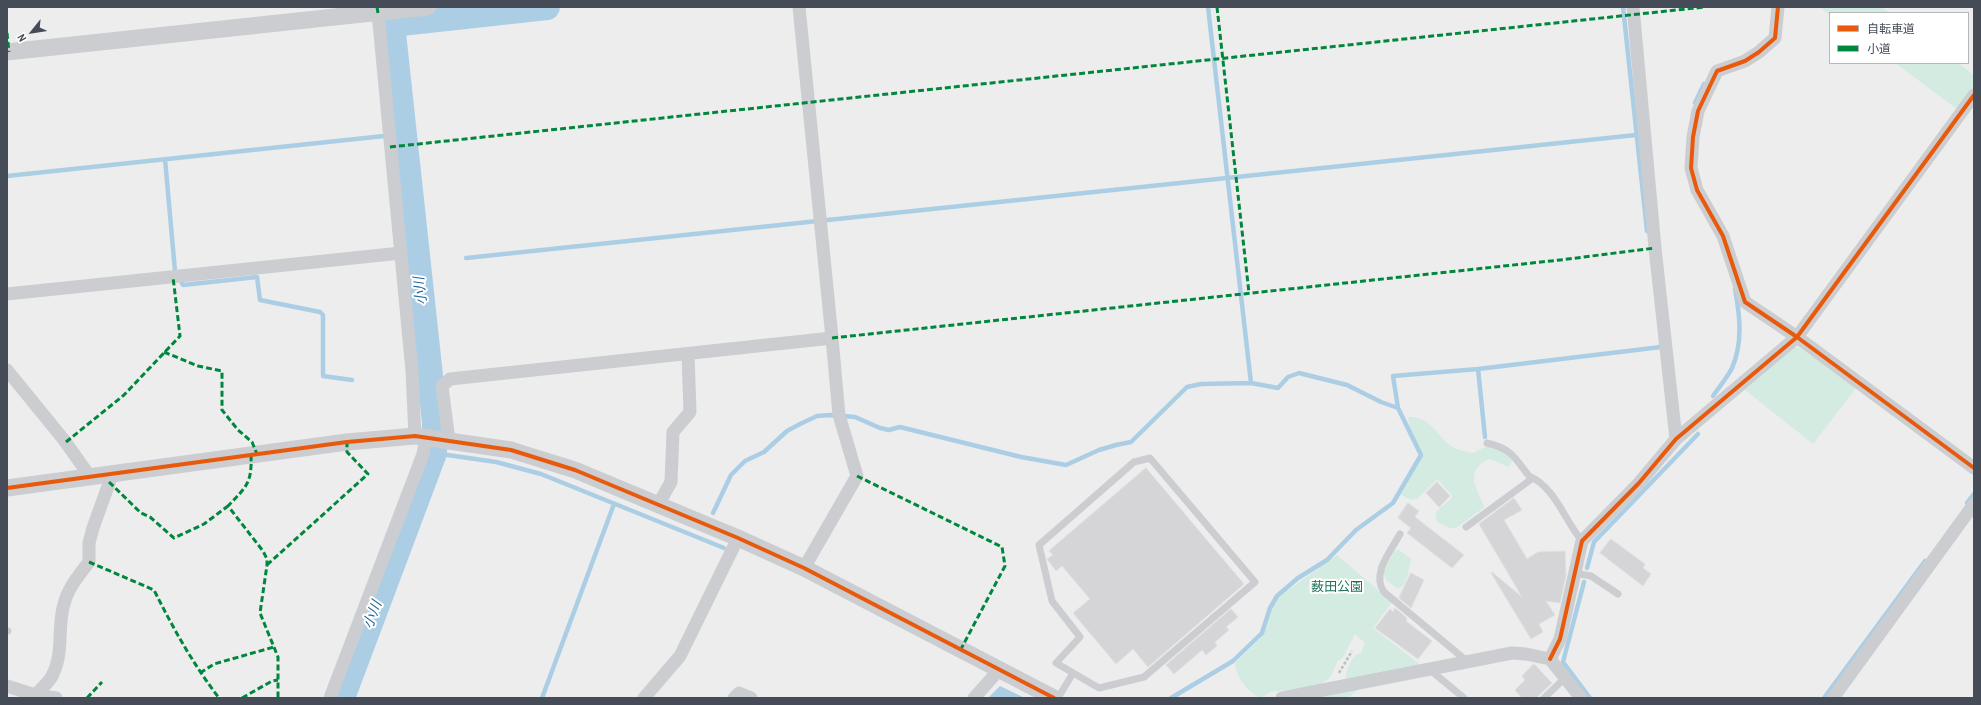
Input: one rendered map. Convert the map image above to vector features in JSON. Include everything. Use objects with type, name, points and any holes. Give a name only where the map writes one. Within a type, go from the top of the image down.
[{"type":"street","points":[[7,52],[428,7]]},
{"type":"street","points":[[799,7],[839,415],[856,476],[804,568]]},
{"type":"street","points":[[1633,7],[1655,248],[1670,372],[1676,439]]},
{"type":"street","points":[[1778,7],[1775,38],[1759,52],[1745,61],[1718,71],[1698,111],[1693,137],[1691,168],[1696,190],[1723,236],[1745,302],[1796,337],[1974,468]]},
{"type":"street","points":[[330,698],[422,454],[423,437],[412,372],[378,13]]},
{"type":"street","points":[[1550,659],[1560,639],[1582,541],[1639,483],[1676,439],[1796,337],[1974,95]]},
{"type":"street","points":[[7,294],[401,253]]},
{"type":"street","points":[[447,441],[442,386],[450,379],[832,338]]},
{"type":"street","points":[[658,504],[671,482],[673,432],[690,412],[688,354]]},
{"type":"street","points":[[7,370],[64,440],[91,478]]},
{"type":"street","points":[[7,488],[91,478],[347,442],[423,437],[511,450],[575,470],[738,538],[804,568],[1054,698]]},
{"type":"street","points":[[34,697],[47,684],[53,674],[60,644],[63,604],[75,579],[89,562],[89,543],[112,475]]},
{"type":"street","points":[[1833,698],[1974,504]]},
{"type":"street","points":[[644,698],[680,656],[738,538]]},
{"type":"street","points":[[1282,698],[1512,653],[1550,659],[1580,698]]},
{"type":"street","points":[[974,698],[999,670]]},
{"type":"street","points":[[7,686],[34,697],[56,698]]},
{"type":"street","points":[[734,698],[739,693],[751,698]]},
{"type":"lane","points":[[1487,443],[1502,446],[1509,451],[1529,476],[1551,495],[1582,541]]},
{"type":"lane","points":[[1150,458],[1256,582],[1144,677],[1099,688],[1073,673],[1056,663],[1080,637],[1052,601],[1039,545],[1134,462],[1150,458]]},
{"type":"lane","points":[[1466,527],[1533,478]]},
{"type":"lane","points":[[1400,534],[1379,573],[1380,587],[1384,592],[1468,662]]},
{"type":"lane","points":[[1575,573],[1591,576],[1618,594]]},
{"type":"lane","points":[[1429,669],[1464,698]]},
{"type":"lane","points":[[1058,698],[1073,673]]},
{"type":"lane","points":[[1544,698],[1565,678]]},
{"type":"path","points":[[1330,689],[1352,651]]},
{"type":"green space","points":[[1820,7],[1881,7],[1888,12],[1829,12],[1829,14]]},
{"type":"green space","points":[[1896,64],[1959,64],[1974,75],[1974,86],[1957,109]]},
{"type":"green space","points":[[1794,347],[1800,348],[1856,388],[1813,444],[1745,390]]},
{"type":"green space","points":[[1408,417],[1417,418],[1431,425],[1452,447],[1473,453],[1485,447],[1495,447],[1505,452],[1512,461],[1509,467],[1489,459],[1481,463],[1474,474],[1474,480],[1478,493],[1485,507],[1456,528],[1450,528],[1437,522],[1437,511],[1452,498],[1451,494],[1438,480],[1435,481],[1418,498],[1411,500],[1401,495],[1423,455],[1410,429]]},
{"type":"green space","points":[[1399,550],[1411,559],[1406,580],[1398,589],[1386,580],[1383,573],[1394,551]]},
{"type":"green space","name":"薮田公園","points":[[1337,555],[1392,602],[1373,628],[1422,666],[1345,679],[1351,660],[1361,653],[1365,643],[1355,634],[1344,656],[1337,662],[1330,678],[1317,686],[1270,692],[1261,698],[1256,696],[1240,679],[1235,664],[1263,635],[1272,609],[1280,596]]},
{"type":"green space","points":[[1359,689],[1348,698],[1310,698]]},
{"type":"water","points":[[1000,686],[1025,698],[988,698]]},
{"type":"building","points":[[1146,468],[1244,584],[1148,667],[1133,649],[1116,664],[1073,613],[1090,599],[1062,566],[1056,571],[1047,559],[1053,555],[1049,551]]},
{"type":"building","points":[[1437,482],[1450,496],[1439,507],[1426,493]]},
{"type":"building","points":[[1514,498],[1522,510],[1504,520],[1527,559],[1538,552],[1565,551],[1566,576],[1560,603],[1546,601],[1555,615],[1539,624],[1543,632],[1531,639],[1491,573],[1492,572],[1522,597],[1479,524]]},
{"type":"building","points":[[1408,503],[1419,511],[1415,517],[1464,555],[1452,568],[1407,533],[1411,528],[1398,518]]},
{"type":"building","points":[[1611,539],[1645,564],[1643,568],[1651,574],[1643,586],[1600,553]]},
{"type":"building","points":[[1411,573],[1424,580],[1411,608],[1399,598]]},
{"type":"building","points":[[1395,608],[1407,618],[1406,621],[1432,641],[1418,659],[1375,628],[1390,609],[1393,612]]},
{"type":"building","points":[[1231,609],[1238,617],[1226,627],[1229,630],[1215,642],[1217,646],[1206,655],[1202,650],[1174,674],[1166,665]]},
{"type":"building","points":[[1534,664],[1552,683],[1536,698],[1522,698],[1515,690],[1525,680],[1522,676]]},
{"type":"waterway","name":"小川","points":[[342,698],[434,453],[435,422],[392,24],[547,7]]},
{"type":"waterway","points":[[1208,7],[1251,383]]},
{"type":"waterway","points":[[1623,7],[1647,231]]},
{"type":"waterway","points":[[1695,103],[1704,84]]},
{"type":"waterway","points":[[7,176],[403,134]]},
{"type":"waterway","points":[[466,258],[1636,135]]},
{"type":"waterway","points":[[165,159],[175,271],[183,285],[257,277],[260,300],[320,312],[323,315],[323,376],[352,380]]},
{"type":"waterway","points":[[1713,396],[1732,368],[1738,349],[1740,329],[1735,289]]},
{"type":"waterway","points":[[1171,698],[1233,661],[1262,633],[1270,608],[1277,596],[1298,578],[1327,560],[1356,530],[1393,503],[1421,455],[1398,408],[1393,376],[1478,369],[1661,347],[1661,344]]},
{"type":"waterway","points":[[1478,369],[1485,437]]},
{"type":"waterway","points":[[713,513],[731,475],[745,461],[764,452],[787,431],[817,416],[830,415],[855,417],[880,428],[889,430],[900,427],[1021,457],[1066,465],[1099,450],[1131,442],[1187,387],[1201,384],[1251,383],[1278,388],[1288,377],[1299,373],[1347,385],[1381,402],[1398,408]]},
{"type":"waterway","points":[[1587,568],[1594,542],[1698,434]]},
{"type":"waterway","points":[[434,453],[496,462],[541,474],[724,548]]},
{"type":"waterway","points":[[1967,503],[1974,494]]},
{"type":"waterway","points":[[542,698],[614,504]]},
{"type":"waterway","points":[[1824,698],[1925,561]]},
{"type":"waterway","points":[[1584,582],[1563,662],[1590,698]]},
{"type":"marked path","points":[[377,7],[378,13]]},
{"type":"marked path","points":[[1217,7],[1249,293]]},
{"type":"marked path","points":[[390,147],[1705,7]]},
{"type":"marked path","points":[[7,33],[9,52]]},
{"type":"marked path","points":[[832,338],[1560,260],[1655,248]]},
{"type":"marked path","points":[[66,442],[124,395],[180,336],[173,277]]},
{"type":"marked path","points":[[164,352],[198,366],[222,371],[222,410],[238,430],[252,442],[257,454]]},
{"type":"marked path","points":[[267,565],[368,474],[347,452],[347,442]]},
{"type":"marked path","points":[[251,455],[250,472],[247,484],[240,494],[228,506],[263,551],[267,559],[260,613],[278,657],[278,698]]},
{"type":"marked path","points":[[857,476],[1002,547],[1005,566],[961,649]]},
{"type":"marked path","points":[[109,482],[141,513],[150,517],[174,538],[204,524],[228,506]]},
{"type":"marked path","points":[[89,562],[154,590],[184,646],[219,698]]},
{"type":"marked path","points":[[200,673],[214,664],[274,647]]},
{"type":"marked path","points":[[242,698],[272,681],[278,680]]},
{"type":"marked path","points":[[87,698],[102,682]]},
{"type":"cycle path","points":[[1778,7],[1775,38],[1759,52],[1745,61],[1717,71],[1698,111],[1693,137],[1691,168],[1697,190],[1723,236],[1745,302],[1797,337],[1974,468]]},
{"type":"cycle path","points":[[1550,659],[1560,639],[1582,541],[1639,483],[1676,439],[1797,337],[1974,95]]},
{"type":"cycle path","points":[[7,488],[347,442],[415,436],[511,450],[575,470],[738,538],[804,568],[1054,698]]}]
